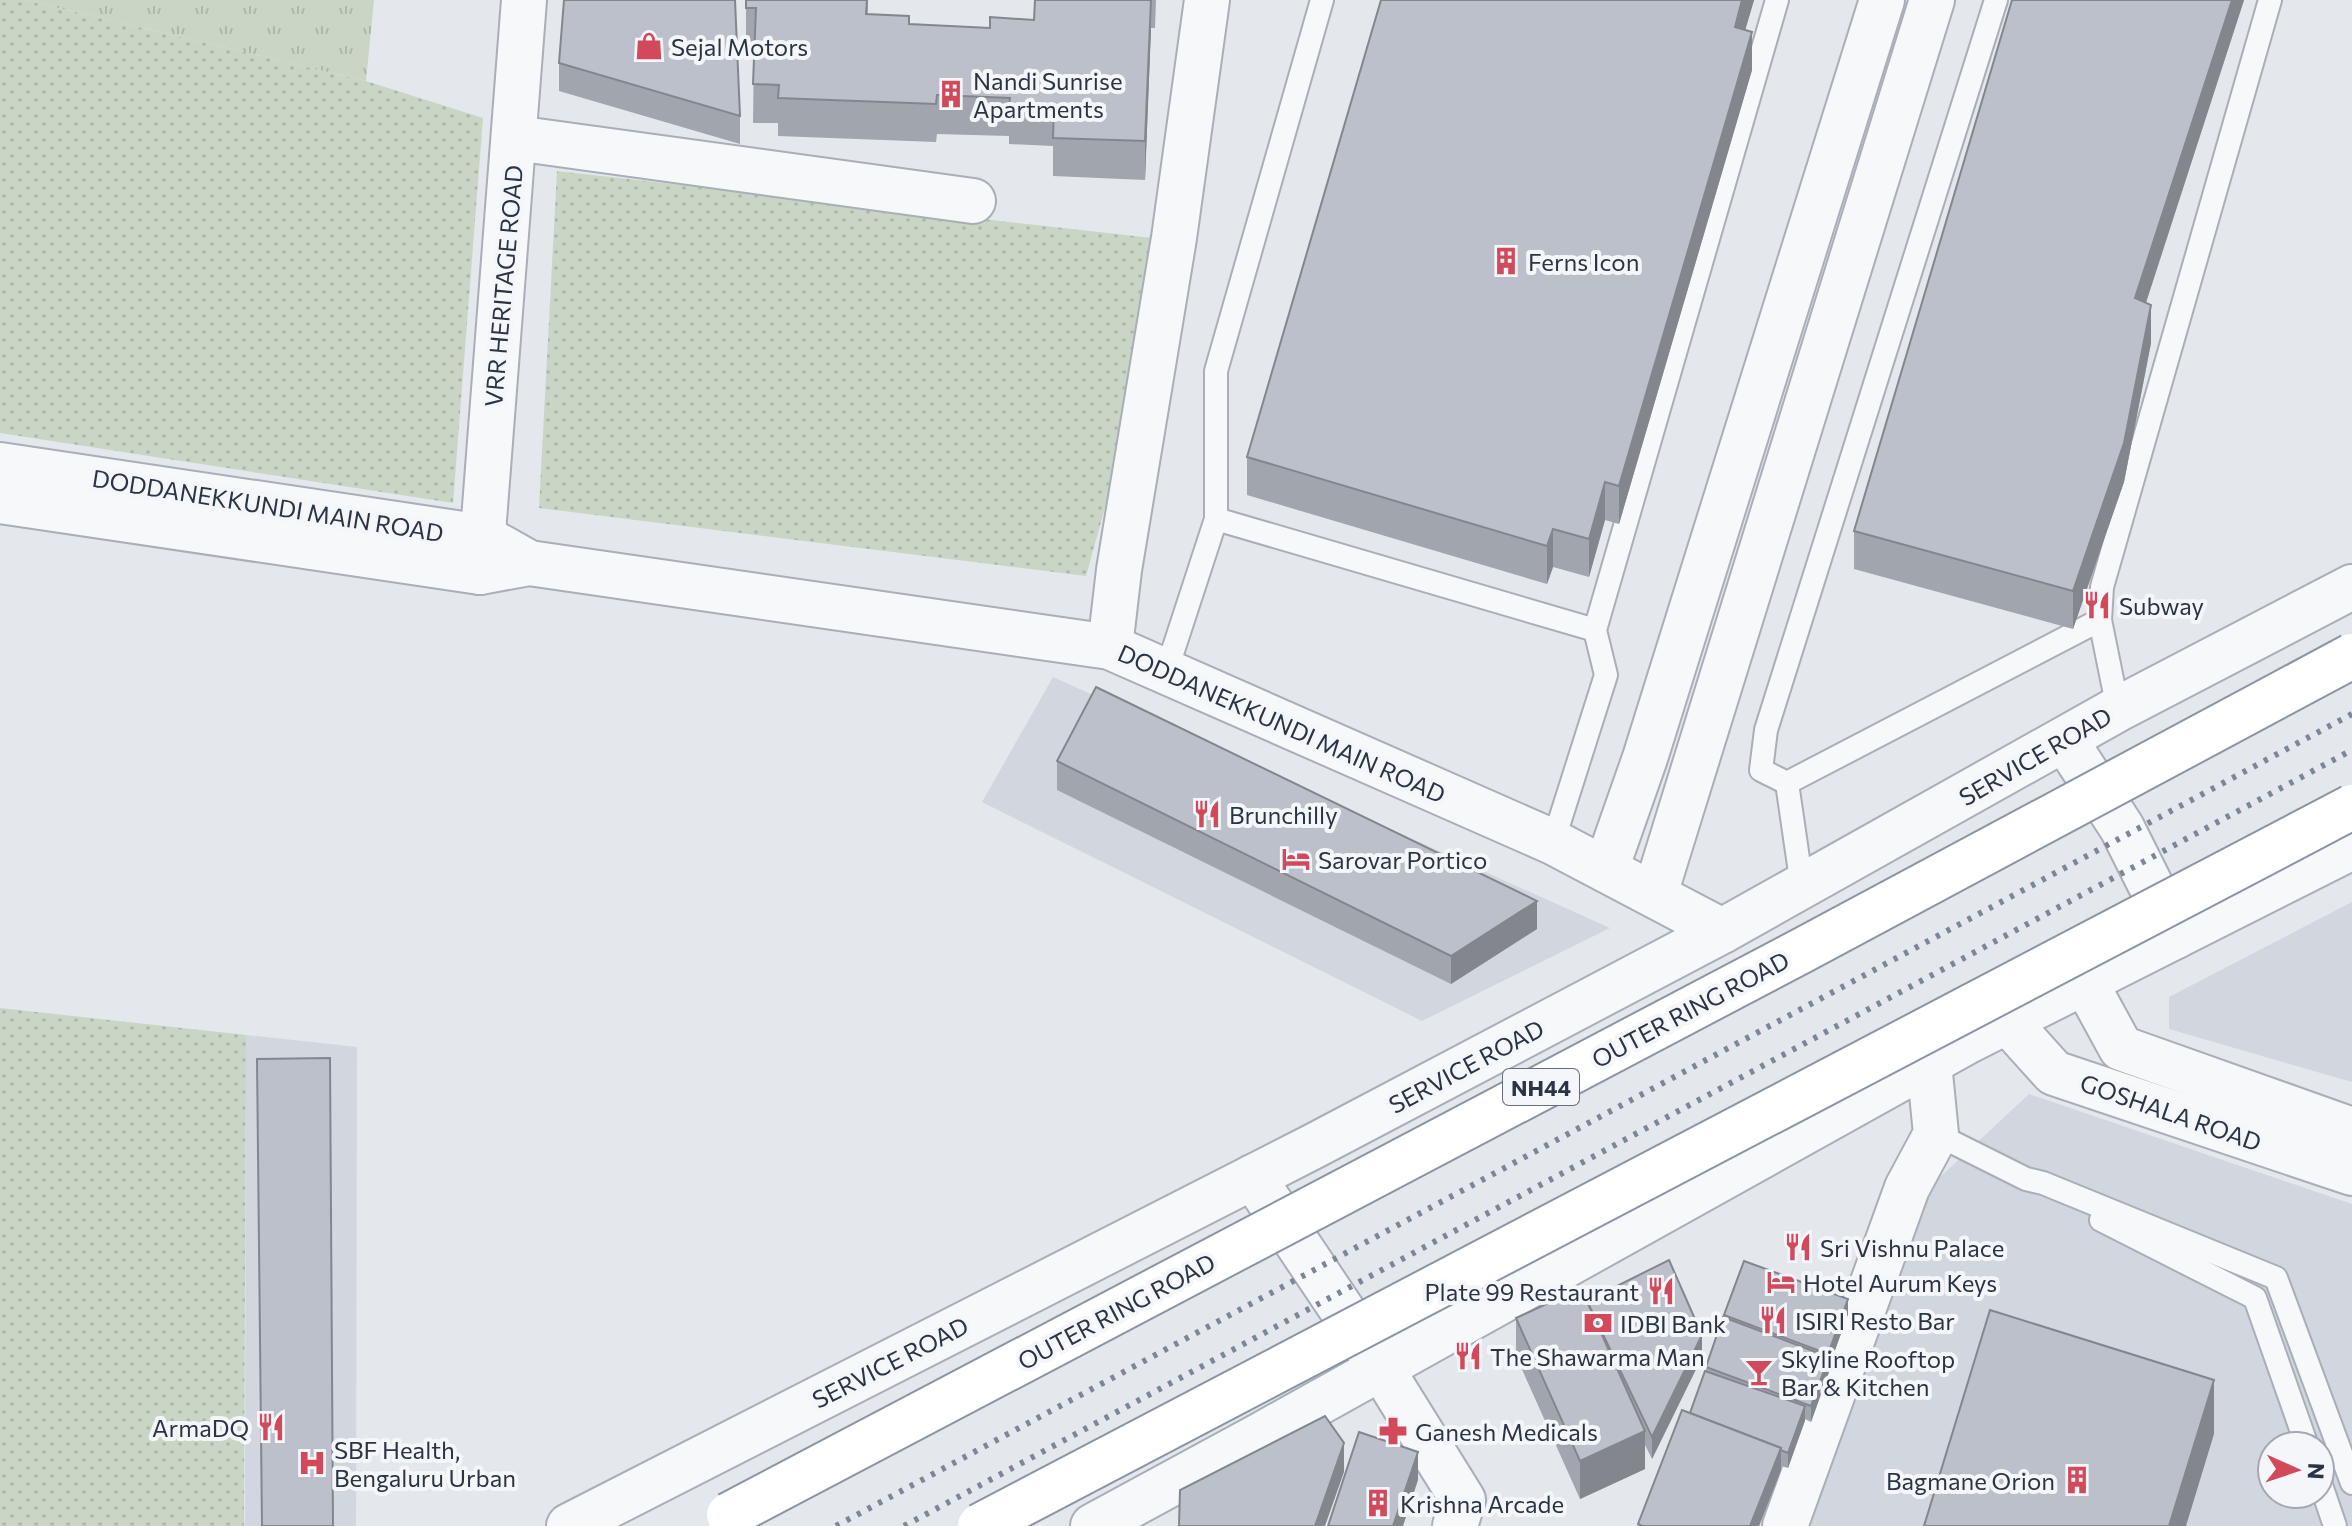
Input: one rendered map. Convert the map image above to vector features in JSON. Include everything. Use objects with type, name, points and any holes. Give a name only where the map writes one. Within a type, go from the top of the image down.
[{"type":"highway","name":"OUTER RING ROAD","points":[[729,1515],[1817,942],[2352,656]]},
{"type":"highway","points":[[980,1526],[2352,807]]},
{"type":"street","name":"VRR HERITAGE ROAD","points":[[482,554],[524,0]]},
{"type":"street","points":[[1110,647],[1119,570],[1174,238],[1207,0]]},
{"type":"street","points":[[1606,869],[1645,758],[1882,0]]},
{"type":"street","points":[[1655,894],[1932,0]]},
{"type":"street","points":[[515,138],[973,201]]},
{"type":"street","name":"DODDANEKKUNDI MAIN ROAD","points":[[0,465],[529,563],[1110,647],[1553,842],[1722,931]]},
{"type":"street","name":"DODDANEKKUNDI MAIN ROAD","points":[[0,501],[482,554]]},
{"type":"street","name":"SERVICE ROAD","points":[[569,1526],[1253,1177],[1722,931],[2118,709],[2352,587]]},
{"type":"street","points":[[2065,740],[2122,828],[2176,936]]},
{"type":"street","points":[[1097,1525],[1929,1063],[2352,847]]},
{"type":"street","name":"GOSHALA ROAD","points":[[2085,982],[2121,1048],[2352,1130]]},
{"type":"street","name":"GOSHALA ROAD","points":[[2008,1022],[2054,1073],[2352,1173]]},
{"type":"street","points":[[1785,1526],[1907,1188],[1936,1134],[1929,1063]]},
{"type":"street","points":[[1253,1177],[1381,1368],[1463,1500],[1455,1526]]},
{"type":"lane","points":[[1166,672],[1216,519],[1216,371],[1322,0]]},
{"type":"lane","points":[[1553,842],[1606,675],[1595,630],[1777,0]]},
{"type":"lane","points":[[1787,783],[1761,770],[1766,730],[1996,0]]},
{"type":"lane","points":[[2118,709],[2100,620],[2102,587],[2270,0]]},
{"type":"lane","points":[[1216,519],[1595,630]]},
{"type":"lane","points":[[1787,783],[2100,620]]},
{"type":"lane","points":[[1787,783],[1802,886]]},
{"type":"lane","points":[[1936,1134],[2255,1298],[2301,1430]]},
{"type":"lane","points":[[2026,1179],[2043,1183],[2276,1278],[2352,1483]]},
{"type":"shaded area","points":[[1053,677],[1610,928],[1422,1021],[982,802]]},
{"type":"shaded area","points":[[2352,902],[2352,1082],[2169,1029],[2169,997]]},
{"type":"shaded area","points":[[246,1035],[357,1047],[356,1526],[245,1526]]},
{"type":"shaded area","points":[[2029,1094],[2352,1204],[2352,1526],[1793,1526],[1909,1206]]},
{"type":"green space","points":[[0,0],[25,0],[366,81],[483,118],[453,503],[0,433]]},
{"type":"green space","points":[[25,0],[374,0],[366,81]]},
{"type":"green space","points":[[557,171],[1179,241],[1086,576],[539,508]]},
{"type":"green space","points":[[0,1008],[246,1035],[244,1526],[0,1526]]},
{"type":"building","name":"Sejal Motors","points":[[564,0],[735,0],[740,116],[559,63]]},
{"type":"building","name":"Nandi Sunrise Apartments","points":[[746,0],[867,0],[866,14],[909,16],[909,24],[990,28],[990,17],[1034,20],[1035,0],[1151,0],[1145,141],[1053,138],[1054,108],[1009,106],[1010,98],[937,95],[936,104],[778,98],[779,85],[753,84],[756,8],[746,8]]},
{"type":"building","name":"Ferns Icon","points":[[1381,0],[1742,0],[1735,27],[1752,32],[1619,486],[1605,482],[1589,539],[1553,529],[1547,546],[1247,457]]},
{"type":"building","points":[[2012,0],[2232,0],[2135,298],[2151,305],[2124,443],[2073,591],[1854,531]]},
{"type":"building","name":"Sarovar Portico","points":[[1096,687],[1537,901],[1451,956],[1057,761]]},
{"type":"building","points":[[330,1058],[333,1526],[262,1526],[257,1059]]},
{"type":"building","points":[[1669,1260],[1702,1335],[1652,1437],[1587,1301]]},
{"type":"building","points":[[1744,1261],[1848,1299],[1828,1354],[1724,1315]]},
{"type":"building","points":[[1581,1288],[1645,1431],[1580,1461],[1516,1318]]},
{"type":"building","name":"Bagmane Orion","points":[[1990,1310],[2214,1380],[2169,1526],[1924,1526]]},
{"type":"building","points":[[1723,1317],[1829,1357],[1811,1406],[1706,1367]]},
{"type":"building","points":[[1705,1371],[1805,1406],[1788,1453],[1690,1413]]},
{"type":"building","points":[[1682,1410],[1781,1448],[1750,1526],[1638,1524]]},
{"type":"building","points":[[1325,1416],[1344,1443],[1315,1526],[1179,1526],[1180,1490]]},
{"type":"building","points":[[1359,1432],[1418,1452],[1393,1526],[1328,1526]]},
{"type":"railway","points":[[836,1526],[2352,714]]},
{"type":"railway","points":[[904,1526],[2352,750]]},
{"type":"place","name":"Sejal Motors","points":[[649,46]]},
{"type":"place","name":"Nandi Sunrise Apartments","points":[[951,94]]},
{"type":"place","name":"Ferns Icon","points":[[1506,261]]},
{"type":"place","name":"Subway","points":[[2097,605]]},
{"type":"place","name":"Brunchilly","points":[[1207,814]]},
{"type":"place","name":"Sarovar Portico","points":[[1296,859]]},
{"type":"place","name":"Sri Vishnu Palace","points":[[1798,1247]]},
{"type":"place","name":"Hotel Aurum Keys","points":[[1781,1282]]},
{"type":"place","name":"Plate 99 Restaurant","points":[[1661,1291]]},
{"type":"place","name":"ISIRI Resto Bar","points":[[1773,1320]]},
{"type":"place","name":"IDBI Bank","points":[[1598,1323]]},
{"type":"place","name":"The Shawarma Man","points":[[1468,1356]]},
{"type":"place","name":"Skyline Rooftop Bar & Kitchen","points":[[1759,1372]]},
{"type":"place","name":"ArmaDQ","points":[[271,1427]]},
{"type":"place","name":"Ganesh Medicals","points":[[1393,1431]]},
{"type":"place","name":"SBF Health, Bengaluru Urban","points":[[312,1463]]},
{"type":"place","name":"Bagmane Orion","points":[[2077,1480]]},
{"type":"place","name":"Krishna Arcade","points":[[1378,1503]]}]
